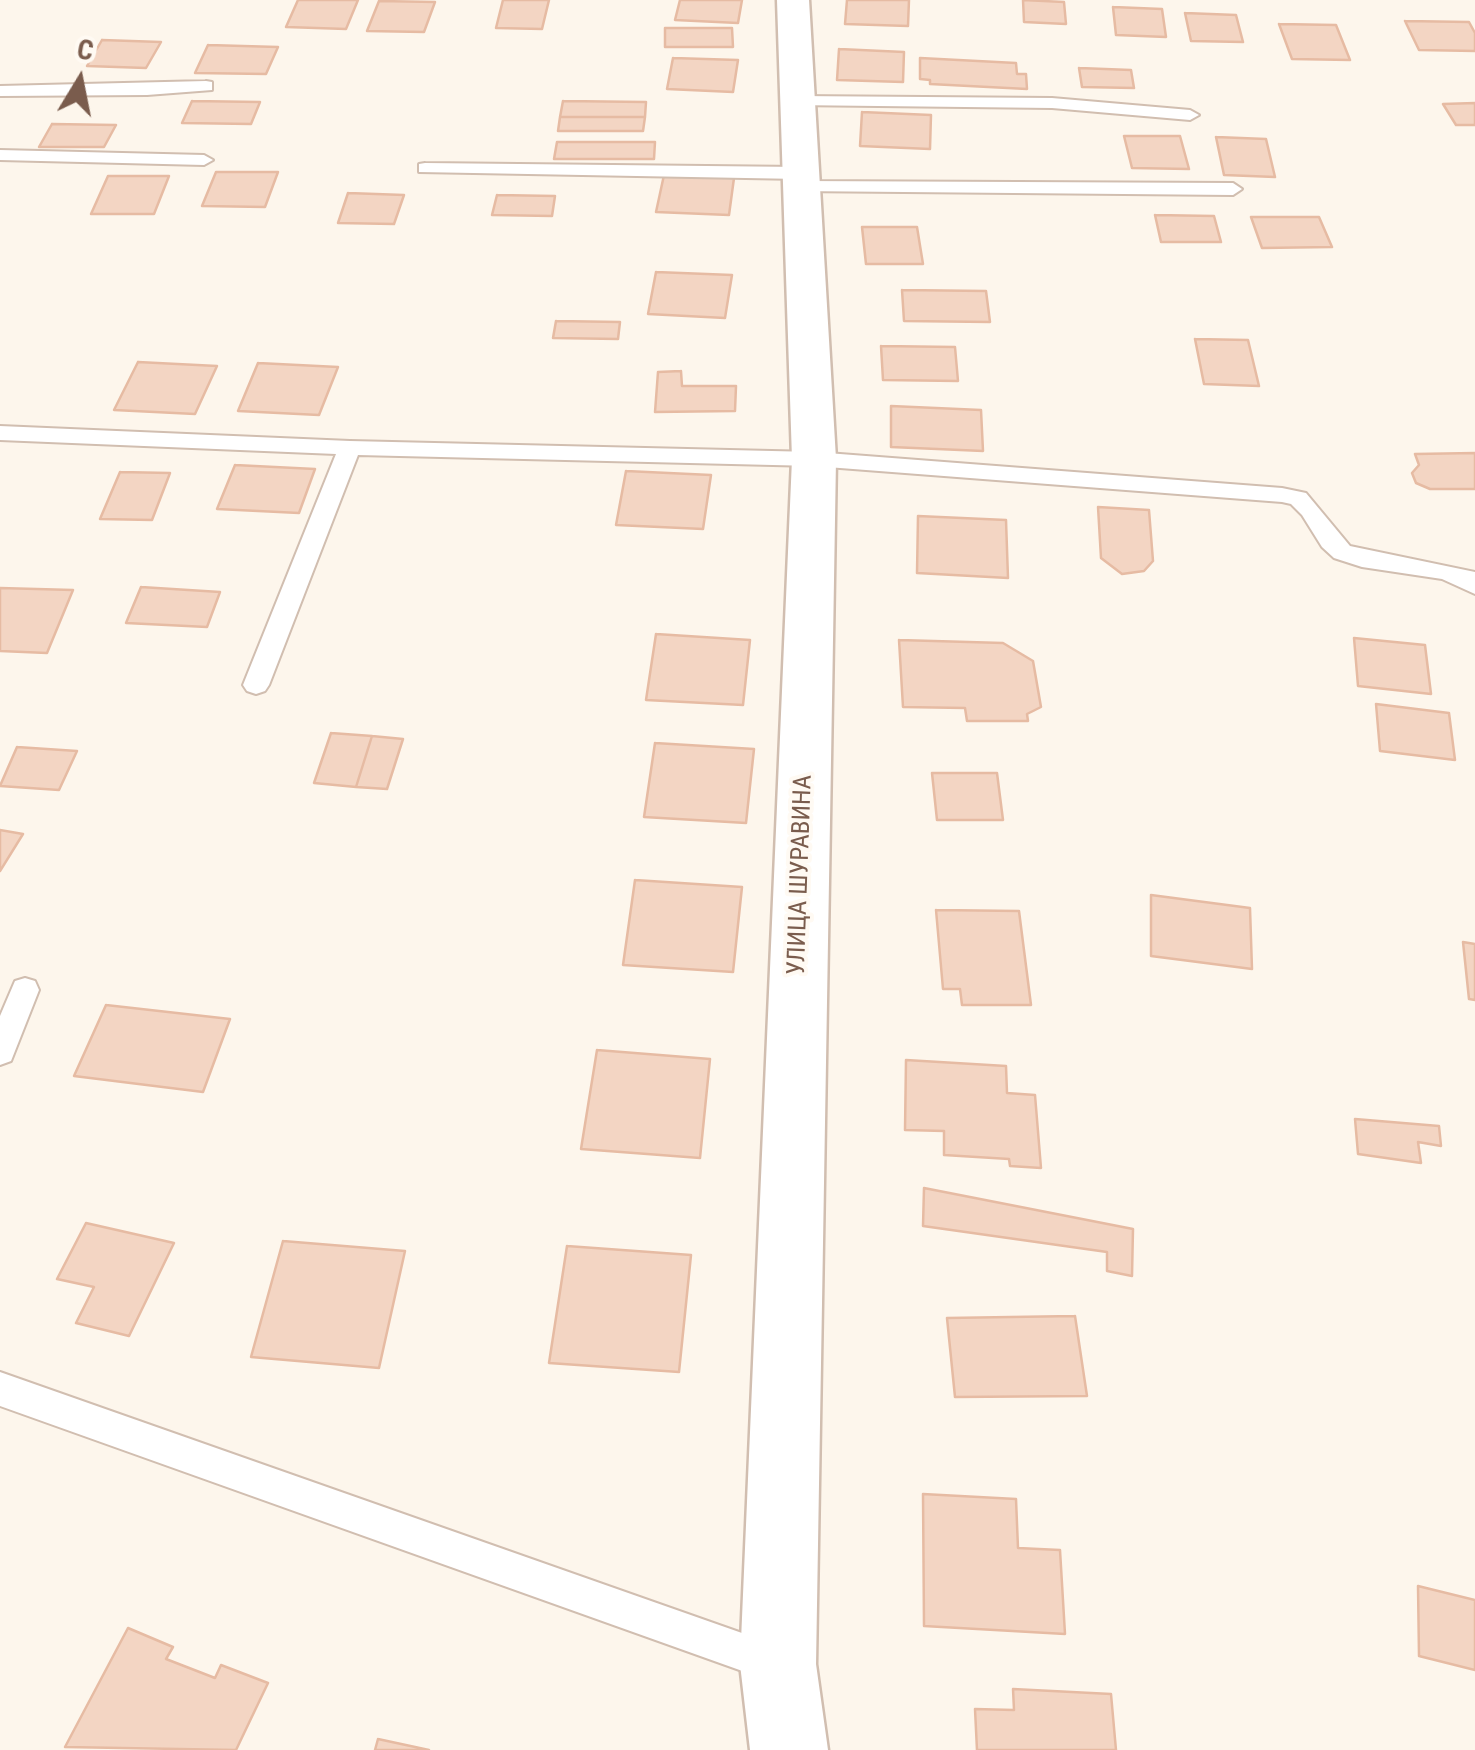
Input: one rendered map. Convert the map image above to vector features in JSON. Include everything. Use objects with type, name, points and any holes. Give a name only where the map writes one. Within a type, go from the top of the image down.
[{"type":"street","name":"УЛИЦА ШУРАВИНА","points":[[789,1750],[778,1664],[814,458],[792,0]]},
{"type":"lane","points":[[0,90],[206,86]]},
{"type":"lane","points":[[797,102],[1052,104],[1190,115]]},
{"type":"lane","points":[[0,156],[204,160]]},
{"type":"lane","points":[[425,168],[1234,190]]},
{"type":"lane","points":[[0,433],[350,448],[814,458],[1282,495],[1298,498],[1342,552],[1362,559],[1443,571],[1468,578],[1475,586]]},
{"type":"lane","points":[[256,685],[350,448]]},
{"type":"lane","points":[[0,1052],[25,990]]},
{"type":"lane","points":[[0,1389],[778,1664]]},
{"type":"building","points":[[298,0],[358,0],[346,29],[286,27]]},
{"type":"building","points":[[503,0],[549,0],[542,29],[496,28]]},
{"type":"building","points":[[680,0],[742,0],[738,23],[675,20]]},
{"type":"building","points":[[847,0],[909,0],[908,26],[845,24]]},
{"type":"building","points":[[1023,0],[1064,2],[1066,24],[1024,22]]},
{"type":"building","points":[[379,1],[435,2],[424,32],[367,31]]},
{"type":"building","points":[[1113,7],[1162,9],[1166,37],[1116,35]]},
{"type":"building","points":[[1185,13],[1236,15],[1243,42],[1191,41]]},
{"type":"building","points":[[1405,21],[1469,22],[1475,33],[1475,51],[1419,50]]},
{"type":"building","points":[[1279,24],[1336,25],[1350,60],[1292,59]]},
{"type":"building","points":[[665,28],[732,28],[733,47],[665,47]]},
{"type":"building","points":[[102,40],[161,42],[146,68],[87,66]]},
{"type":"building","points":[[208,45],[278,47],[266,74],[195,73]]},
{"type":"building","points":[[839,49],[904,52],[903,82],[837,80]]},
{"type":"building","points":[[673,58],[738,60],[733,92],[667,89]]},
{"type":"building","points":[[920,58],[1016,63],[1017,74],[1026,74],[1027,89],[930,84],[930,80],[920,79]]},
{"type":"building","points":[[1079,68],[1131,70],[1134,88],[1082,87]]},
{"type":"building","points":[[192,101],[260,102],[251,124],[182,123]]},
{"type":"building","points":[[563,101],[646,102],[645,117],[560,117]]},
{"type":"building","points":[[1475,103],[1475,125],[1456,125],[1443,104]]},
{"type":"building","points":[[862,112],[931,115],[930,149],[860,146]]},
{"type":"building","points":[[560,117],[645,117],[643,131],[558,131]]},
{"type":"building","points":[[52,124],[116,125],[104,147],[39,147]]},
{"type":"building","points":[[1124,136],[1180,136],[1189,169],[1132,168]]},
{"type":"building","points":[[1216,137],[1266,139],[1275,177],[1224,175]]},
{"type":"building","points":[[557,142],[655,142],[654,159],[554,159]]},
{"type":"building","points":[[216,172],[278,172],[265,207],[202,206]]},
{"type":"building","points":[[664,175],[734,178],[729,215],[656,212]]},
{"type":"building","points":[[108,176],[169,176],[154,214],[91,214]]},
{"type":"building","points":[[348,193],[404,195],[394,224],[338,223]]},
{"type":"building","points":[[497,195],[555,196],[552,216],[492,215]]},
{"type":"building","points":[[1155,215],[1214,216],[1221,242],[1161,242]]},
{"type":"building","points":[[1251,217],[1319,217],[1332,247],[1262,248]]},
{"type":"building","points":[[862,227],[917,227],[923,264],[866,264]]},
{"type":"building","points":[[656,272],[732,275],[725,318],[648,314]]},
{"type":"building","points":[[902,290],[986,291],[990,322],[904,321]]},
{"type":"building","points":[[556,321],[620,322],[618,339],[553,338]]},
{"type":"building","points":[[1195,339],[1248,340],[1259,386],[1204,384]]},
{"type":"building","points":[[881,346],[955,347],[958,381],[883,380]]},
{"type":"building","points":[[138,362],[217,366],[195,414],[114,410]]},
{"type":"building","points":[[258,363],[338,367],[319,415],[238,411]]},
{"type":"building","points":[[681,371],[682,386],[736,386],[735,411],[655,412],[658,372]]},
{"type":"building","points":[[891,406],[981,410],[983,451],[891,447]]},
{"type":"building","points":[[1475,453],[1475,489],[1430,489],[1416,483],[1412,473],[1419,465],[1415,454]]},
{"type":"building","points":[[235,465],[315,469],[299,513],[217,509]]},
{"type":"building","points":[[626,471],[711,475],[703,529],[616,525]]},
{"type":"building","points":[[120,472],[170,473],[152,520],[100,519]]},
{"type":"building","points":[[1098,507],[1149,510],[1153,561],[1144,571],[1122,574],[1101,558]]},
{"type":"building","points":[[918,516],[1006,520],[1008,578],[917,573]]},
{"type":"building","points":[[141,587],[220,592],[207,627],[126,623]]},
{"type":"building","points":[[0,588],[73,590],[47,653],[0,651]]},
{"type":"building","points":[[656,634],[750,640],[743,705],[646,700]]},
{"type":"building","points":[[1354,638],[1425,645],[1431,694],[1358,686]]},
{"type":"building","points":[[899,640],[1003,643],[1033,661],[1041,707],[1027,714],[1028,721],[967,721],[965,708],[903,707]]},
{"type":"building","points":[[1376,704],[1449,713],[1455,760],[1380,751]]},
{"type":"building","points":[[331,733],[372,736],[356,787],[314,783]]},
{"type":"building","points":[[372,736],[403,739],[387,789],[356,787]]},
{"type":"building","points":[[655,743],[754,749],[746,823],[644,817]]},
{"type":"building","points":[[17,747],[77,751],[59,790],[0,786]]},
{"type":"building","points":[[932,773],[997,773],[1003,820],[937,820]]},
{"type":"building","points":[[0,830],[23,834],[0,871]]},
{"type":"building","points":[[635,880],[742,887],[733,972],[623,965]]},
{"type":"building","points":[[1151,895],[1250,908],[1252,969],[1151,956]]},
{"type":"building","points":[[936,910],[1019,911],[1031,1005],[962,1005],[960,989],[943,989]]},
{"type":"building","points":[[1463,942],[1475,944],[1475,1000],[1469,999]]},
{"type":"building","points":[[106,1005],[230,1019],[203,1092],[74,1076]]},
{"type":"building","points":[[597,1050],[710,1059],[700,1158],[581,1149]]},
{"type":"building","points":[[906,1060],[1006,1066],[1007,1093],[1035,1095],[1041,1168],[1010,1166],[1009,1159],[944,1155],[944,1131],[905,1130]]},
{"type":"building","points":[[1355,1119],[1439,1126],[1441,1146],[1418,1142],[1421,1163],[1358,1154]]},
{"type":"building","points":[[924,1188],[1133,1229],[1132,1276],[1107,1271],[1107,1252],[923,1226]]},
{"type":"building","points":[[86,1223],[174,1243],[129,1336],[76,1323],[94,1287],[57,1279]]},
{"type":"building","points":[[283,1241],[405,1251],[379,1368],[251,1357]]},
{"type":"building","points":[[567,1246],[691,1255],[679,1372],[549,1363]]},
{"type":"building","points":[[1075,1316],[1087,1396],[955,1397],[947,1318]]},
{"type":"building","points":[[923,1494],[1016,1499],[1018,1548],[1060,1550],[1065,1634],[924,1626]]},
{"type":"building","points":[[1418,1586],[1475,1600],[1475,1670],[1419,1656]]},
{"type":"building","points":[[128,1628],[173,1647],[166,1659],[215,1678],[221,1665],[268,1683],[236,1750],[65,1747]]},
{"type":"building","points":[[1013,1689],[1111,1694],[1116,1750],[977,1750],[975,1709],[1014,1710]]},
{"type":"building","points":[[378,1739],[429,1750],[375,1750]]}]
